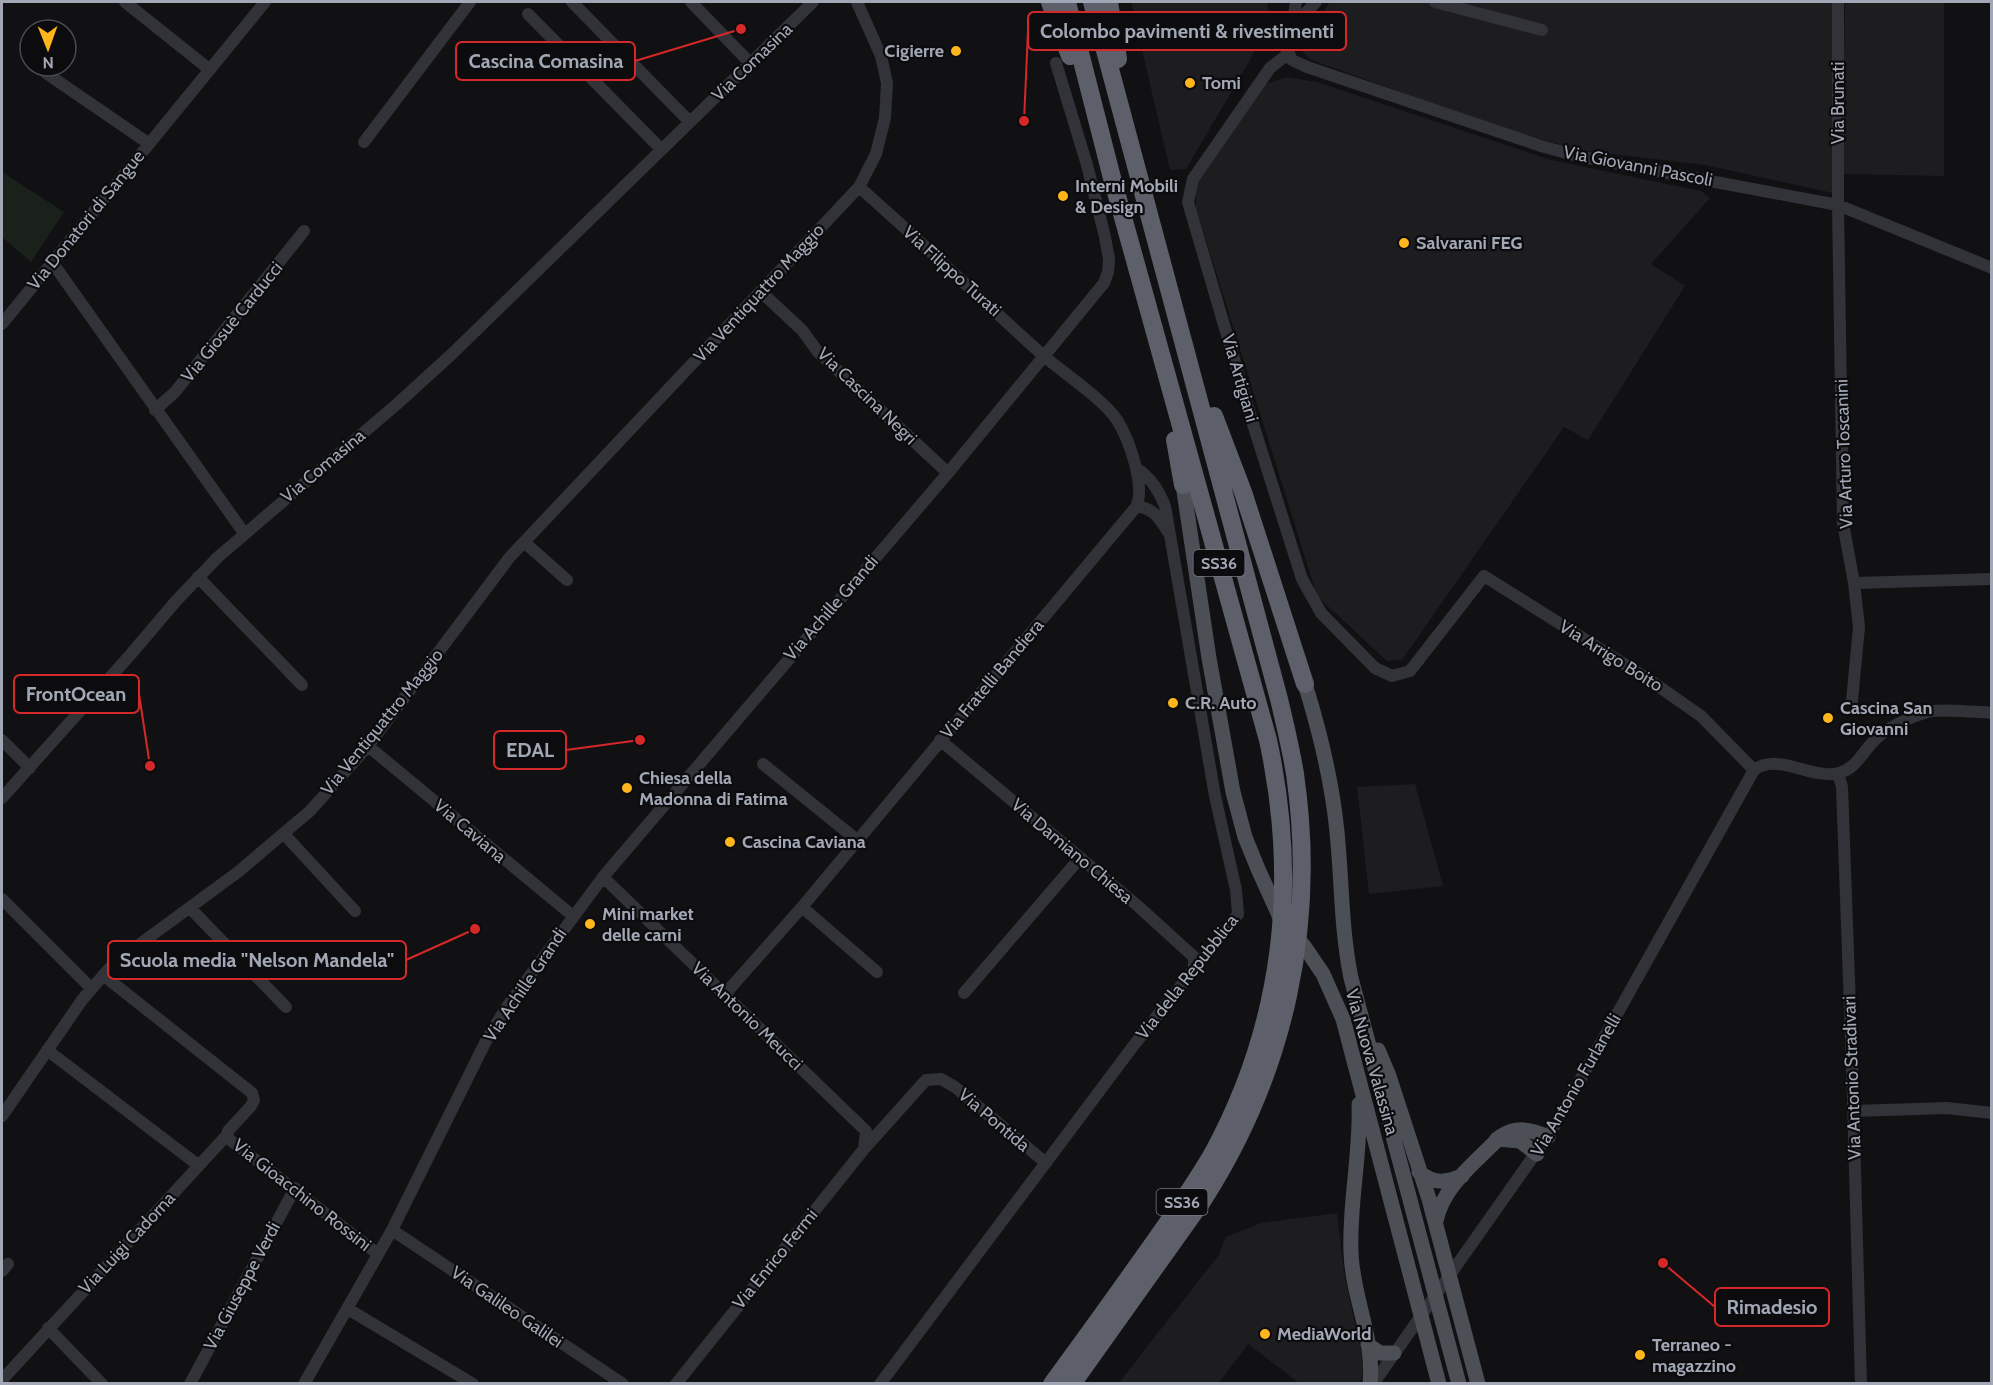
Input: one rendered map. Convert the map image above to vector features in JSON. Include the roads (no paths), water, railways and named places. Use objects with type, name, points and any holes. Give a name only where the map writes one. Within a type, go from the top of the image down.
[{"type":"highway","points":[[1050,2],[1071,60],[1101,158],[1111,174]]},
{"type":"highway","name":"SS36","points":[[1067,2],[1111,174],[1268,740],[1280,809],[1284,859],[1278,959],[1278,1040],[1253,1108],[1220,1174],[1072,1383]]},
{"type":"highway","name":"SS36","points":[[1052,1383],[1168,1223],[1213,1153],[1233,1113],[1263,1032],[1279,1001],[1296,955],[1301,889],[1298,805],[1291,752],[1276,687],[1092,2]]},
{"type":"highway","points":[[1109,2],[1125,101],[1126,126]]},
{"type":"highway","name":"SS36","points":[[1152,318],[1183,485]]},
{"type":"highway","name":"SS36","points":[[1180,331],[1189,346],[1243,492],[1305,684]]},
{"type":"main road","name":"Via Nuova Valassina","points":[[1183,485],[1209,658],[1233,792],[1245,837],[1282,922],[1304,946],[1323,974],[1343,1019],[1439,1383]]},
{"type":"main road","name":"Via Nuova Valassina","points":[[1305,684],[1329,775],[1337,831],[1347,956],[1380,1090],[1459,1383]]},
{"type":"main road","points":[[1361,1010],[1389,1076],[1436,1224],[1478,1383]]},
{"type":"main road","points":[[1358,1077],[1359,1146],[1351,1251],[1352,1273],[1368,1345],[1372,1383]]},
{"type":"main road","points":[[1436,1224],[1440,1206],[1462,1176],[1497,1139],[1505,1133],[1519,1129],[1535,1131],[1548,1137]]},
{"type":"main road","points":[[1497,1139],[1520,1141],[1537,1154]]},
{"type":"main road","points":[[1419,1172],[1426,1178],[1443,1183],[1462,1176]]},
{"type":"main road","points":[[1368,1345],[1391,1357]]},
{"type":"street","points":[[125,2],[209,69]]},
{"type":"street","name":"Via Donatori di Sangue","points":[[3,318],[52,262],[265,2]]},
{"type":"street","points":[[364,142],[470,2]]},
{"type":"street","points":[[572,2],[690,122]]},
{"type":"street","points":[[691,2],[751,64]]},
{"type":"street","name":"Via Comasina","points":[[2,798],[198,577],[244,533],[397,404],[453,353],[813,2]]},
{"type":"street","name":"Via Ventiquattro Maggio","points":[[2,1116],[91,988],[114,963],[190,908],[310,811],[368,746],[509,558],[859,187],[876,154],[885,118],[887,83],[881,56],[857,2]]},
{"type":"street","points":[[1288,54],[1286,42],[1296,2]]},
{"type":"street","points":[[1293,20],[1303,16],[1316,2]]},
{"type":"street","points":[[1435,2],[1542,30]]},
{"type":"street","name":"Via Brunati","points":[[1838,2],[1838,205]]},
{"type":"street","points":[[528,14],[661,149]]},
{"type":"street","name":"Via Giovanni Pascoli","points":[[1288,54],[1292,60],[1307,67],[1577,156],[1838,205],[1992,268]]},
{"type":"street","name":"Via Artigiani","points":[[1288,54],[1270,68],[1193,179],[1188,202],[1253,424],[1302,579],[1321,613],[1375,668],[1392,676],[1410,671]]},
{"type":"street","name":"Via Achille Grandi","points":[[307,1383],[392,1230],[486,1041],[506,1008],[603,877],[1098,293],[1108,272],[1109,259],[1087,165],[1056,63]]},
{"type":"street","name":"Via Donatori di Sangue","points":[[54,78],[148,143]]},
{"type":"street","name":"Via Filippo Turati","points":[[859,187],[1045,356]]},
{"type":"street","name":"Via Arturo Toscanini","points":[[1838,205],[1843,522],[1859,627],[1852,701]]},
{"type":"street","name":"Via Giosuè Carducci","points":[[155,410],[182,384],[304,231]]},
{"type":"street","points":[[52,262],[244,533]]},
{"type":"street","name":"Via Cascina Negri","points":[[761,292],[802,330],[818,352],[948,472]]},
{"type":"street","points":[[1045,356],[1111,412],[1122,430],[1136,468],[1140,485],[1140,496],[1136,507],[1143,506],[1156,514],[1171,537]]},
{"type":"street","name":"Via della Repubblica","points":[[880,1383],[1134,1045],[1236,918],[1239,908],[1215,796],[1166,506],[1150,479],[1136,468]]},
{"type":"street","name":"Via Fratelli Bandiera","points":[[725,994],[802,907],[1136,507]]},
{"type":"street","points":[[524,542],[567,579]]},
{"type":"street","name":"Via Arrigo Boito","points":[[1410,671],[1484,576],[1648,679],[1701,716],[1754,770]]},
{"type":"street","points":[[198,577],[302,686]]},
{"type":"street","points":[[1854,583],[1992,579]]},
{"type":"street","points":[[1754,770],[1764,765],[1777,764],[1826,775],[1838,773],[1849,770],[1876,738],[1891,728],[1929,712],[1992,712]]},
{"type":"street","points":[[2,740],[30,768]]},
{"type":"street","name":"Via Damiano Chiesa","points":[[940,740],[1194,957],[1194,968]]},
{"type":"street","name":"Via Caviana","points":[[368,746],[573,916]]},
{"type":"street","points":[[763,764],[857,840]]},
{"type":"street","name":"Via Antonio Furlanelli","points":[[1372,1383],[1548,1137],[1754,770]]},
{"type":"street","name":"Via Antonio Stradivari","points":[[1838,773],[1842,787],[1861,1383]]},
{"type":"street","points":[[284,834],[355,911]]},
{"type":"street","points":[[964,993],[1080,858]]},
{"type":"street","name":"Via Antonio Meucci","points":[[603,877],[866,1131],[864,1149]]},
{"type":"street","points":[[2,900],[91,988]]},
{"type":"street","points":[[802,907],[877,972]]},
{"type":"street","points":[[190,908],[286,1007]]},
{"type":"street","name":"Via Luigi Cadorna","points":[[2,1380],[227,1135],[254,1100],[252,1093],[103,975]]},
{"type":"street","points":[[47,1050],[198,1165]]},
{"type":"street","name":"Via Pontida","points":[[864,1149],[926,1080],[941,1079],[955,1087],[1046,1163]]},
{"type":"street","points":[[1854,1111],[1947,1108],[1992,1113]]},
{"type":"street","name":"Via Gioacchino Rossini","points":[[227,1135],[230,1140],[378,1254]]},
{"type":"street","name":"Via Enrico Fermi","points":[[675,1383],[864,1149]]},
{"type":"street","name":"Via Giuseppe Verdi","points":[[190,1383],[295,1188]]},
{"type":"street","name":"Via Galileo Galilei","points":[[392,1230],[623,1383]]},
{"type":"street","points":[[348,1309],[473,1383]]},
{"type":"street","points":[[48,1328],[102,1383]]},
{"type":"place","name":"Cascina Comasina","points":[[741,29]]},
{"type":"place","name":"Cigierre","points":[[956,51]]},
{"type":"place","name":"Tomi","points":[[1190,83]]},
{"type":"place","name":"Colombo pavimenti & rivestimenti","points":[[1024,121]]},
{"type":"place","name":"Interni Mobili & Design","points":[[1063,196]]},
{"type":"place","name":"Salvarani FEG","points":[[1404,243]]},
{"type":"place","name":"C.R. Auto","points":[[1173,703]]},
{"type":"place","name":"Cascina San Giovanni","points":[[1828,718]]},
{"type":"place","name":"EDAL","points":[[640,740]]},
{"type":"place","name":"FrontOcean","points":[[150,766]]},
{"type":"place","name":"Chiesa della Madonna di Fatima","points":[[627,788]]},
{"type":"place","name":"Cascina Caviana","points":[[730,842]]},
{"type":"place","name":"Mini market delle carni","points":[[590,924]]},
{"type":"place","name":"Scuola media \"Nelson Mandela\"","points":[[475,929]]},
{"type":"place","name":"Rimadesio","points":[[1663,1263]]},
{"type":"place","name":"MediaWorld","points":[[1265,1334]]},
{"type":"place","name":"Terraneo - magazzino","points":[[1640,1355]]}]
